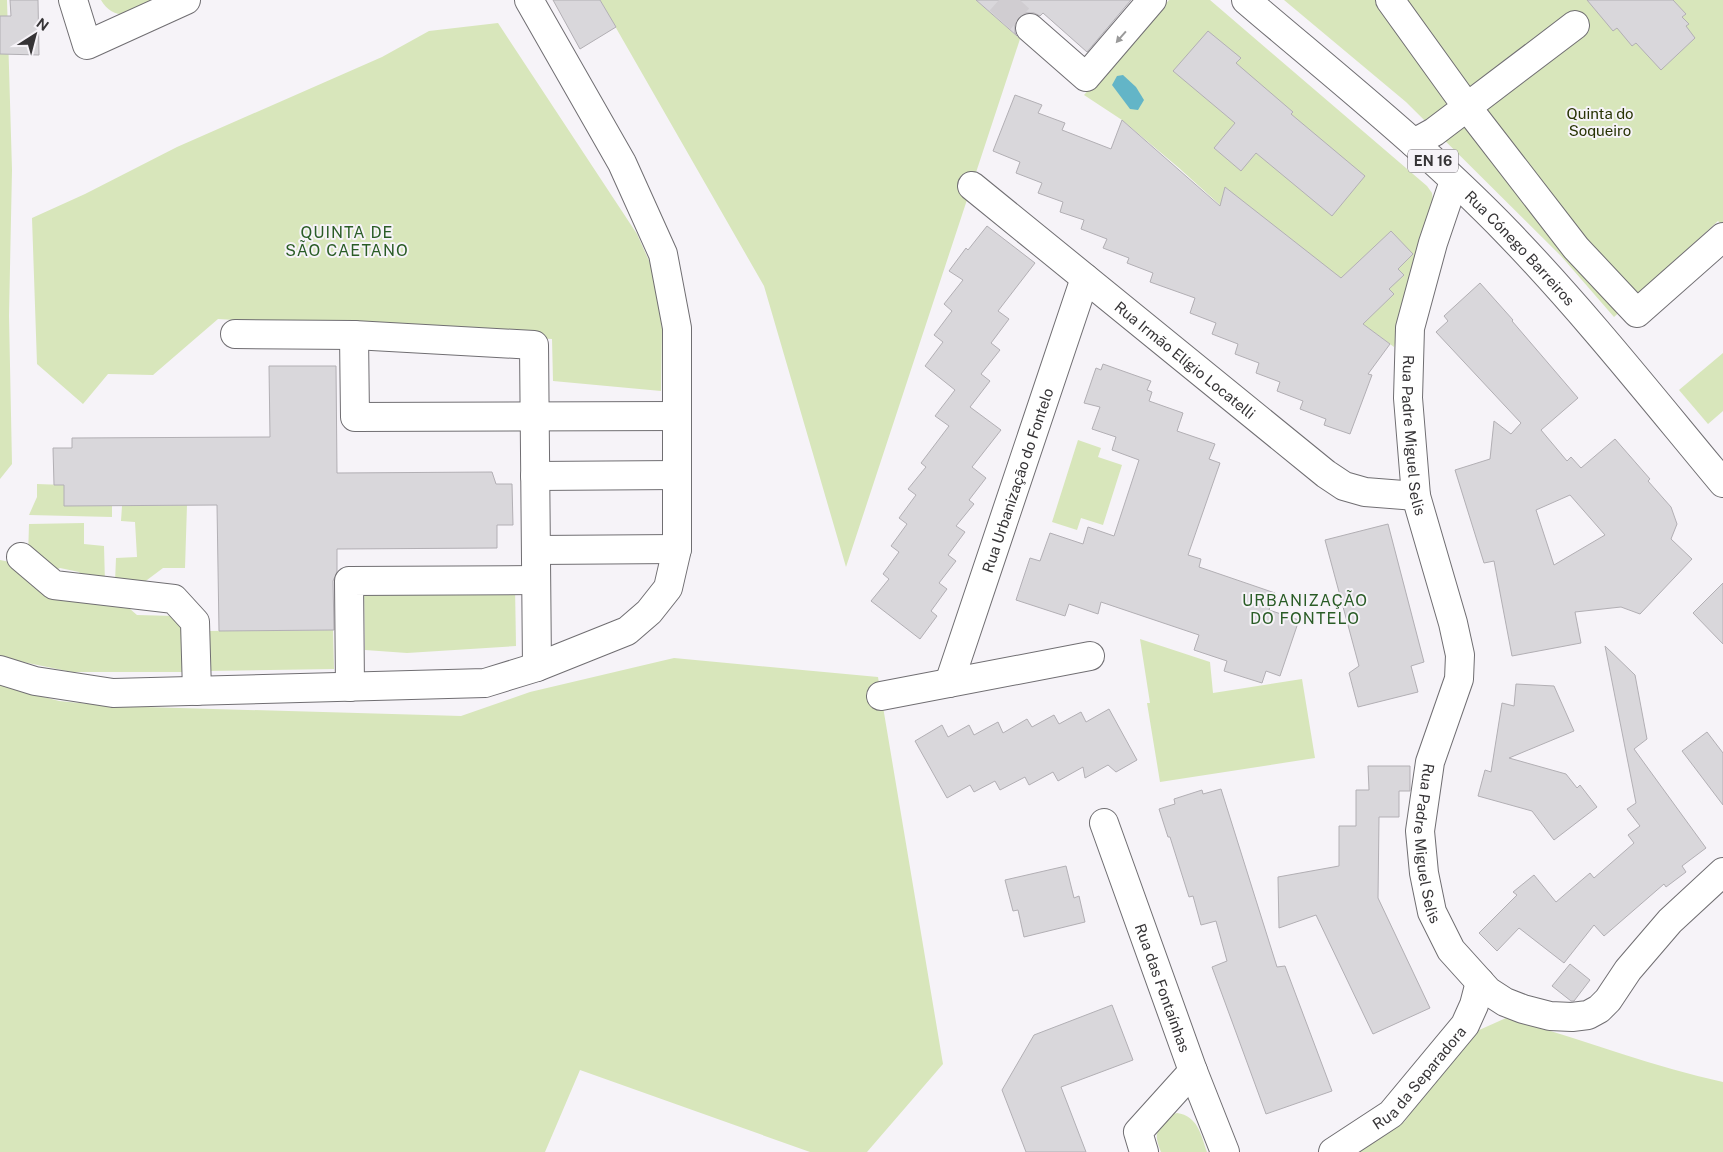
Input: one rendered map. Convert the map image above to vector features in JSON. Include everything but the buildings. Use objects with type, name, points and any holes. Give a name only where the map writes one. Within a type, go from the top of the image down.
[{"type":"street","points":[[73,0],[87,45],[186,0]]},
{"type":"street","points":[[0,670],[35,681],[113,693],[485,683],[537,667],[627,631],[649,612],[668,588],[677,549],[677,328],[663,254],[622,163],[529,0]]},
{"type":"street","points":[[1030,28],[1086,77],[1152,0]]},
{"type":"street","name":"Rua Cónego Barreiros","points":[[1246,0],[1414,143],[1508,233],[1604,339],[1723,483]]},
{"type":"street","points":[[1390,0],[1467,107],[1576,248],[1637,313],[1723,237]]},
{"type":"street","points":[[1414,143],[1434,132],[1575,25]]},
{"type":"street","name":"Rua Padre Miguel Selis","points":[[1454,181],[1432,243],[1410,328],[1408,398],[1416,496],[1453,623],[1460,655],[1459,679],[1430,762],[1420,831],[1424,873],[1432,912],[1451,950],[1488,991],[1505,1002],[1550,1016],[1572,1017],[1588,1015],[1600,1008],[1608,1000],[1628,970],[1670,921],[1723,872]]},
{"type":"street","name":"Rua Irmão Elígio Locatelli","points":[[972,186],[1318,468],[1338,482],[1344,486],[1365,492],[1416,496]]},
{"type":"street","name":"Rua Urbanização do Fontelo","points":[[949,683],[1085,278]]},
{"type":"street","points":[[235,334],[354,335],[534,345],[537,667]]},
{"type":"street","points":[[354,335],[355,417],[677,416]]},
{"type":"street","points":[[535,476],[677,475]]},
{"type":"street","points":[[536,550],[677,549]]},
{"type":"street","points":[[20,557],[54,585],[174,599],[195,622],[197,691]]},
{"type":"street","points":[[350,687],[349,581],[536,580]]},
{"type":"street","points":[[881,696],[1090,656]]},
{"type":"street","name":"Rua das Fontaínhas","points":[[1104,823],[1193,1071],[1225,1152]]},
{"type":"street","name":"Rua da Separadora","points":[[1333,1152],[1391,1114],[1465,1025],[1474,1005],[1480,982]]},
{"type":"street","points":[[1144,1152],[1138,1132],[1193,1071]]},
{"type":"green space","points":[[0,0],[7,0],[12,170],[9,316],[12,464],[0,479]]},
{"type":"green space","points":[[101,0],[170,0],[142,11],[124,14],[115,13]]},
{"type":"green space","points":[[600,0],[976,0],[1020,39],[846,567],[764,286]]},
{"type":"green space","points":[[1169,0],[1210,0],[1427,186],[1432,193],[1433,201],[1394,347],[1352,316],[1252,234],[1122,120],[1084,95]]},
{"type":"green space","name":"Quinta do Soqueiro","points":[[1284,0],[1723,0],[1723,226],[1718,221],[1614,317],[1561,256],[1406,102]]},
{"type":"green space","points":[[498,23],[637,234],[654,272],[662,328],[661,391],[553,381],[552,339],[218,319],[153,375],[108,374],[83,404],[37,364],[32,218],[85,194],[177,147],[382,57],[429,31]]},
{"type":"green space","points":[[1723,353],[1723,411],[1708,424],[1679,390]]},
{"type":"green space","points":[[1078,440],[1101,448],[1098,457],[1122,465],[1103,525],[1081,518],[1077,530],[1052,522]]},
{"type":"green space","points":[[37,484],[64,485],[64,506],[112,506],[112,517],[29,515],[37,497]]},
{"type":"green space","points":[[187,505],[185,568],[163,568],[143,583],[115,582],[116,558],[137,557],[135,522],[121,521],[122,506]]},
{"type":"green space","points":[[84,523],[84,544],[104,546],[105,583],[87,583],[79,572],[60,568],[50,573],[28,557],[29,524]]},
{"type":"green space","points":[[0,560],[15,563],[116,597],[137,615],[175,616],[189,625],[186,672],[72,672],[0,656]]},
{"type":"green space","points":[[515,586],[516,646],[407,653],[365,650],[364,590]]},
{"type":"green space","points":[[333,630],[334,669],[208,671],[207,631]]},
{"type":"green space","points":[[1140,639],[1210,662],[1213,693],[1302,679],[1315,758],[1160,782],[1147,703],[1150,703]]},
{"type":"green space","points":[[674,658],[878,677],[943,1064],[867,1152],[810,1152],[580,1070],[545,1152],[0,1152],[0,685],[59,701],[111,706],[461,716],[530,692]]},
{"type":"green space","points":[[1506,1018],[1668,1068],[1723,1082],[1723,1152],[1353,1152],[1405,1121],[1435,1076],[1477,1031]]},
{"type":"green space","points":[[1177,1113],[1190,1118],[1198,1127],[1207,1152],[1161,1152],[1157,1140],[1159,1129],[1170,1115]]},
{"type":"water","points":[[1123,75],[1136,87],[1144,100],[1138,110],[1130,109],[1112,85],[1117,76]]},
{"type":"tunnel","points":[[999,0],[1030,28]]},
{"type":"district","name":"QUINTA DE SÃO CAETANO","points":[[347,241]]},
{"type":"district","name":"URBANIZAÇÃO DO FONTELO","points":[[1305,609]]}]
